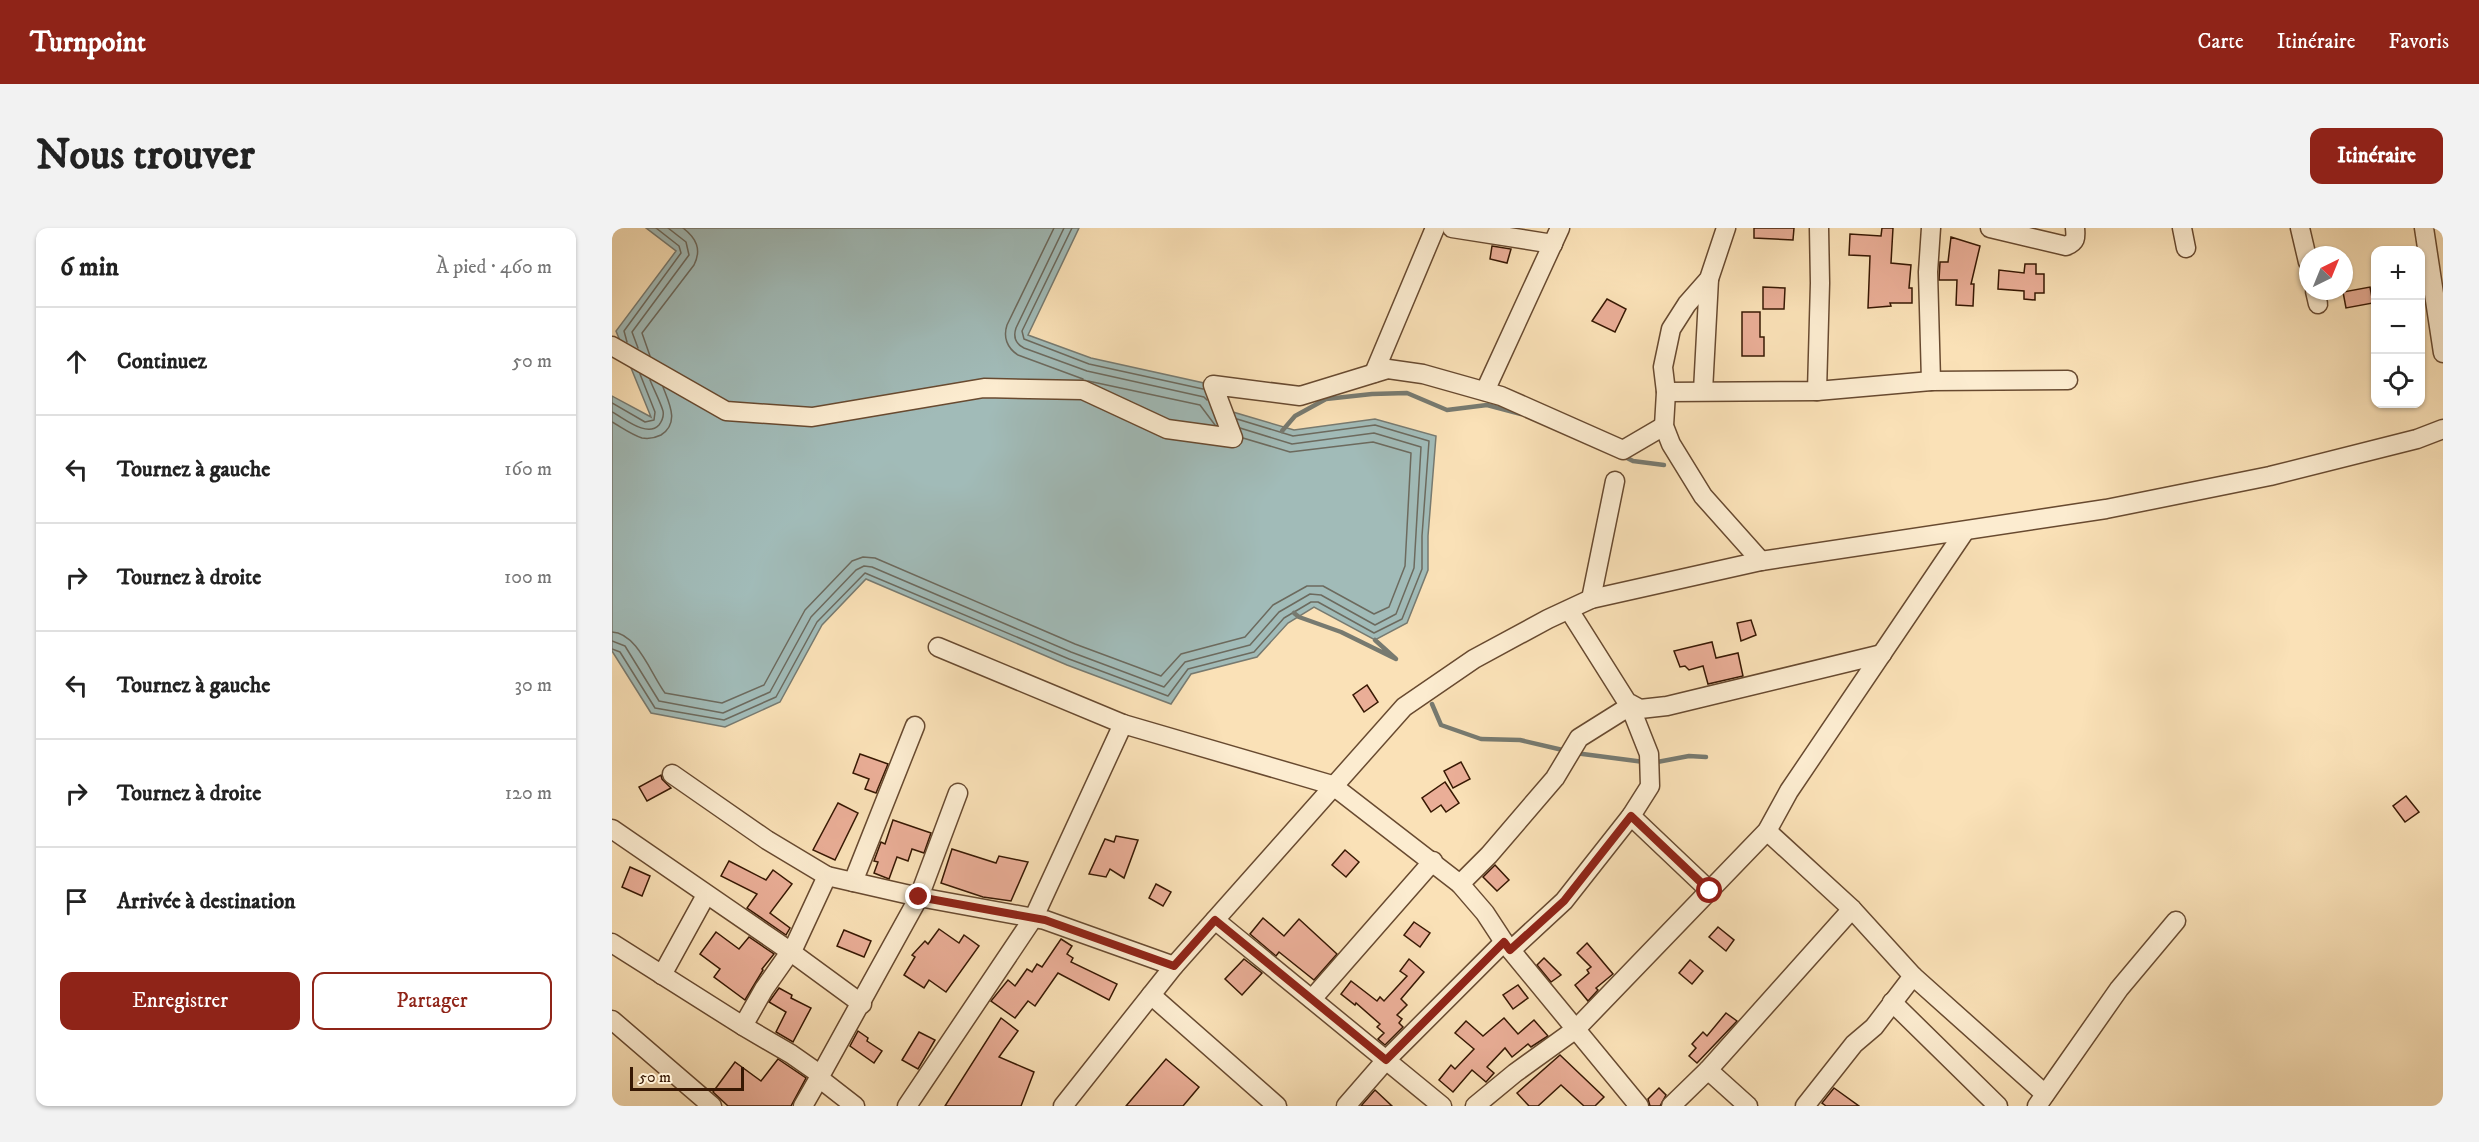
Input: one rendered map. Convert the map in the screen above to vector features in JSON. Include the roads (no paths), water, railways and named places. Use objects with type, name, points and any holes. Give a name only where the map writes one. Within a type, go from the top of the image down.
[{"type":"street","points":[[1374,373],[1435,228]]},
{"type":"street","points":[[1452,228],[1557,236],[1485,391]]},
{"type":"street","points":[[1703,391],[1709,279],[1726,228]]},
{"type":"street","points":[[1817,391],[1819,228]]},
{"type":"street","points":[[1930,381],[1928,272],[1931,228]]},
{"type":"street","points":[[1990,228],[2066,246],[2073,243],[2076,238],[2075,228]]},
{"type":"street","points":[[2182,228],[2186,248]]},
{"type":"street","points":[[2300,228],[2304,246]]},
{"type":"street","points":[[2424,228],[2443,353]]},
{"type":"street","points":[[1709,279],[1687,304],[1671,329],[1663,367],[1666,392],[1664,426],[1671,444],[1703,496],[1761,561]]},
{"type":"street","points":[[612,346],[726,411],[812,417],[984,388],[1083,390],[1167,429],[1233,438],[1213,385],[1300,396],[1388,369],[1423,374],[1485,391],[1623,450],[1664,426]]},
{"type":"street","points":[[1666,392],[1817,391],[1930,381],[2068,380]]},
{"type":"street","points":[[1063,1106],[1174,966],[1404,706],[1474,658],[1548,619],[1591,599],[1761,561],[2106,509],[2270,476],[2417,440],[2443,429]]},
{"type":"street","points":[[1591,599],[1615,481]]},
{"type":"street","points":[[1486,1103],[1515,1072],[1576,1029],[1767,831],[1789,791],[1965,531]]},
{"type":"street","points":[[1346,1106],[1386,1060],[1507,946],[1564,901],[1631,816],[1650,786],[1649,754],[1630,706],[1569,610]]},
{"type":"street","points":[[938,647],[1123,724],[1332,785],[1460,884],[1485,913],[1507,946],[1639,1106]]},
{"type":"street","points":[[1630,706],[1640,710],[1667,706],[1882,654]]},
{"type":"street","points":[[1460,884],[1489,855],[1555,778],[1579,738],[1630,706]]},
{"type":"street","points":[[907,1106],[1034,918],[1123,724]]},
{"type":"street","points":[[853,882],[915,726]]},
{"type":"street","points":[[672,774],[767,840],[827,876],[919,897],[1034,918],[1174,966]]},
{"type":"street","points":[[803,1106],[862,1004],[919,897],[958,793]]},
{"type":"street","points":[[1631,816],[1710,891]]},
{"type":"street","points":[[612,829],[862,1004]]},
{"type":"street","points":[[1767,831],[1852,909],[1912,976],[2041,1100],[2119,989],[2176,921]]},
{"type":"street","points":[[1312,999],[1432,861]]},
{"type":"street","points":[[743,1026],[764,989],[790,952],[827,876]]},
{"type":"street","points":[[662,975],[706,895]]},
{"type":"street","points":[[1671,1106],[1708,1070],[1852,909]]},
{"type":"street","points":[[1215,920],[1442,1106]]},
{"type":"street","points":[[612,943],[791,1054],[855,1106]]},
{"type":"street","points":[[1805,1106],[1854,1044],[1874,1027],[1912,976]]},
{"type":"street","points":[[1151,995],[1277,1106]]},
{"type":"street","points":[[1892,1002],[1998,1106]]},
{"type":"street","points":[[612,1020],[712,1106]]},
{"type":"street","points":[[1708,1070],[1748,1106]]},
{"type":"water","points":[[646,228],[1079,228],[1028,335],[1091,358],[1213,385],[1233,412],[1294,430],[1375,419],[1436,436],[1428,536],[1428,570],[1407,623],[1375,640],[1314,607],[1288,623],[1257,657],[1191,674],[1171,704],[1067,665],[866,579],[822,625],[780,702],[725,727],[651,713],[612,651],[612,396],[651,417],[616,331],[676,251]]},
{"type":"waterway","points":[[1282,431],[1295,416],[1326,399],[1372,394],[1407,393],[1447,410],[1487,405],[1521,414]]},
{"type":"waterway","points":[[1623,456],[1633,461],[1664,465]]},
{"type":"waterway","points":[[1294,613],[1299,617],[1341,632],[1396,659],[1375,640]]},
{"type":"waterway","points":[[1432,704],[1441,725],[1481,739],[1520,740],[1567,751]]},
{"type":"waterway","points":[[1575,753],[1644,762]]},
{"type":"waterway","points":[[1652,763],[1689,756],[1706,757]]}]
